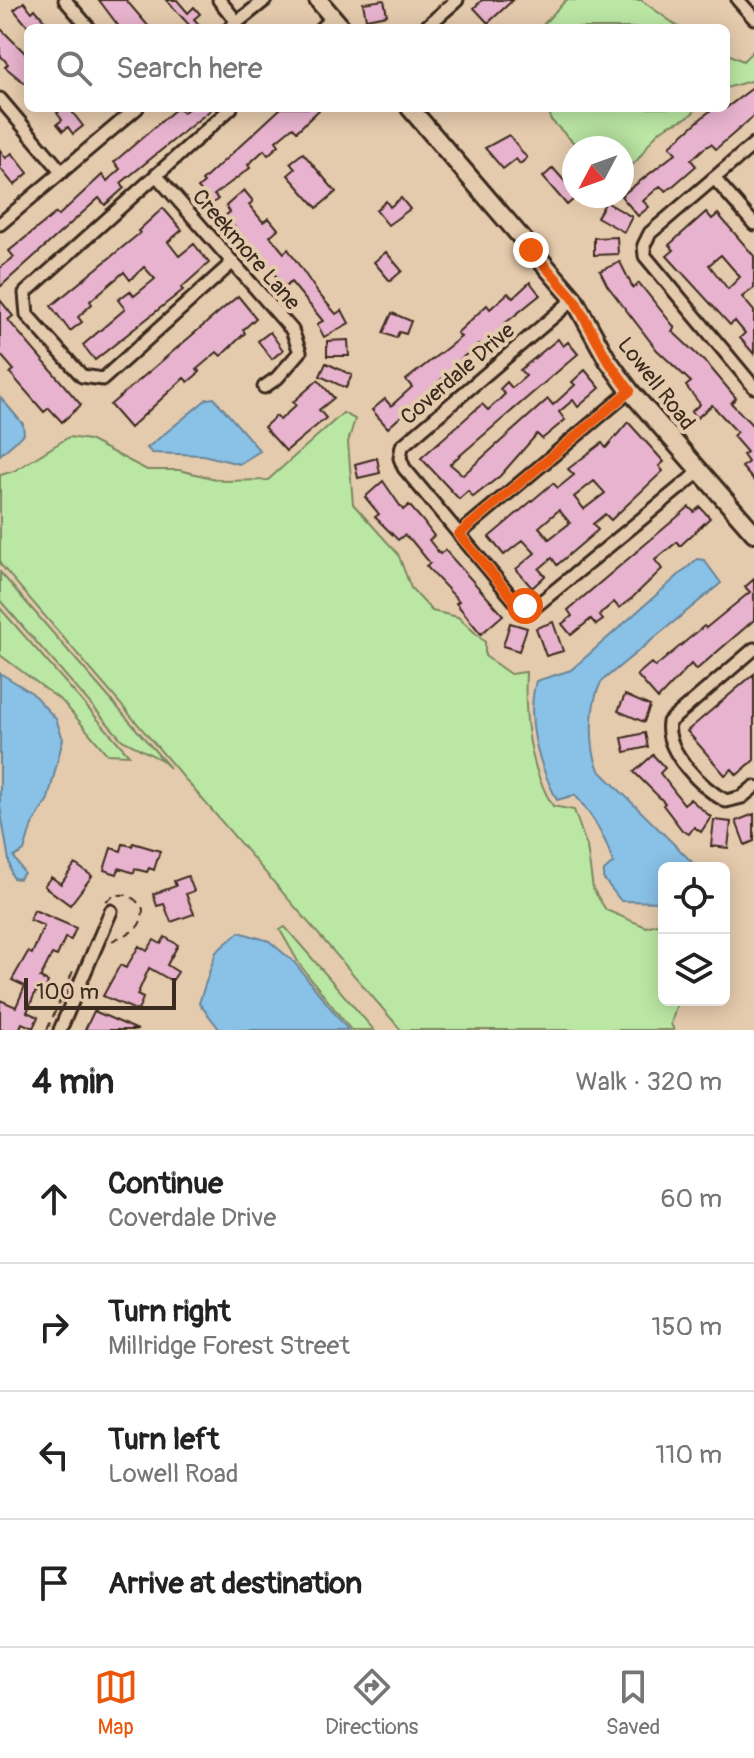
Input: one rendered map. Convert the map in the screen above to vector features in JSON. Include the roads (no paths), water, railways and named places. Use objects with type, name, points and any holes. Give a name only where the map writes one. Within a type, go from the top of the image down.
[{"type":"street","points":[[65,0],[86,24]]},
{"type":"street","points":[[219,0],[233,24]]},
{"type":"street","points":[[235,24],[265,0]]},
{"type":"street","points":[[318,0],[331,24]]},
{"type":"street","points":[[430,24],[457,0]]},
{"type":"street","points":[[738,0],[754,18]]},
{"type":"street","points":[[0,99],[62,172]]},
{"type":"street","points":[[0,224],[132,112]]},
{"type":"street","points":[[227,112],[25,293],[27,315],[82,376],[103,379],[233,262]]},
{"type":"street","name":"Lowell Road","points":[[413,112],[574,299],[607,359],[630,391],[754,533]]},
{"type":"street","points":[[754,144],[650,233],[644,245],[645,256],[754,387]]},
{"type":"street","name":"Creekmore Lane","points":[[156,175],[292,330],[300,352],[277,378],[264,387]]},
{"type":"street","points":[[714,178],[754,224]]},
{"type":"street","name":"Coverdale Drive","points":[[574,299],[402,446],[400,458],[404,468],[515,601],[525,606],[536,606],[700,471]]},
{"type":"street","points":[[459,534],[630,391]]},
{"type":"street","points":[[740,517],[754,505]]},
{"type":"street","points":[[754,649],[669,722],[667,734],[670,744],[712,793],[726,801],[742,797],[754,787]]},
{"type":"street","points":[[60,1030],[111,911]]},
{"type":"water","points":[[0,397],[23,424],[24,434],[0,455]]},
{"type":"water","points":[[214,398],[260,451],[239,464],[203,455],[152,453],[147,448],[207,399]]},
{"type":"water","points":[[697,559],[704,560],[721,583],[602,681],[595,701],[592,738],[599,770],[692,862],[658,862],[658,902],[621,901],[603,878],[604,871],[613,863],[598,827],[575,795],[557,800],[544,772],[533,727],[536,681],[571,670]]},
{"type":"water","points":[[0,673],[32,693],[56,719],[63,739],[48,799],[32,825],[24,851],[14,857],[24,873],[19,879],[13,878],[11,873],[0,807]]},
{"type":"water","points":[[239,932],[269,941],[294,962],[348,1030],[220,1030],[199,1003],[216,952]]}]
